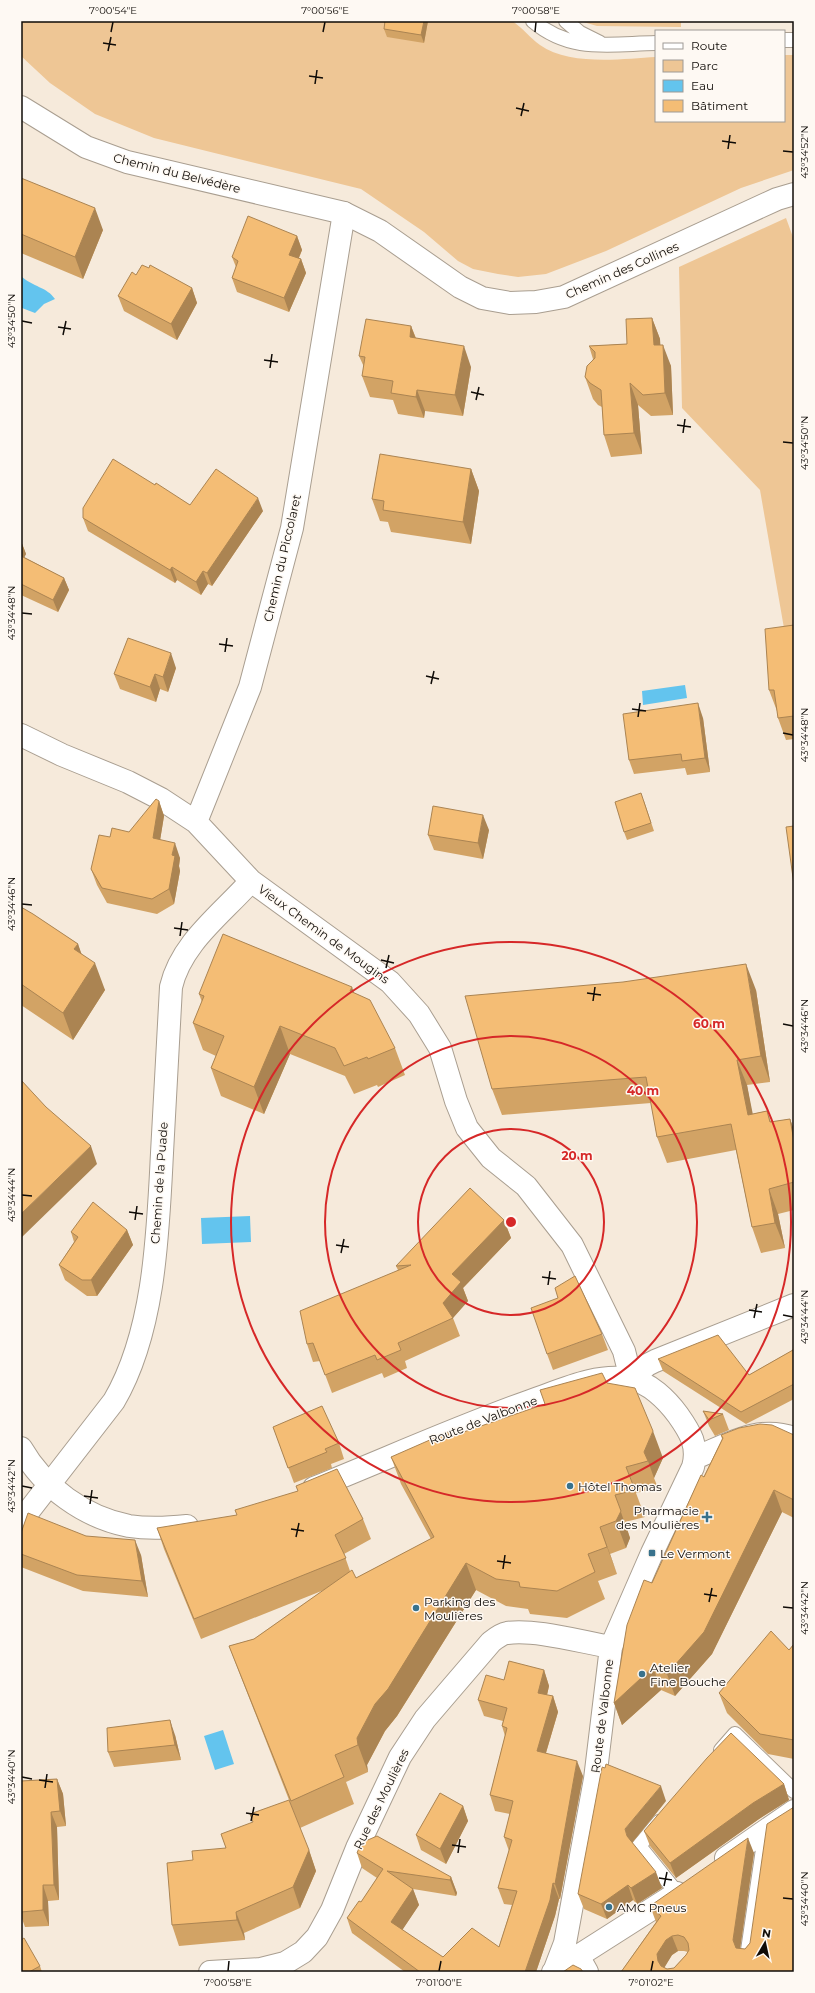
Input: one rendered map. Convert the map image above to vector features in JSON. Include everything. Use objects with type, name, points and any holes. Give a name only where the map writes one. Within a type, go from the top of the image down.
[{"type":"street","name":"Chemin du Belvédère","points":[[21,106],[86,147],[128,162],[344,213]]},
{"type":"street","name":"Chemin des Collines","points":[[344,213],[380,231],[460,287],[482,298],[510,302],[536,302],[564,297],[777,199],[794,194]]},
{"type":"street","name":"Chemin du Piccolaret","points":[[196,822],[250,687],[292,528],[344,213]]},
{"type":"street","name":"Vieux Chemin de Mougins","points":[[21,735],[62,755],[128,782],[161,799],[196,822],[251,881],[390,982],[419,1014],[440,1048],[456,1101],[467,1128],[491,1158],[526,1186],[572,1245],[624,1351],[631,1379]]},
{"type":"street","name":"Chemin de la Puade","points":[[21,1521],[114,1401],[125,1383],[133,1361],[153,1272],[159,1214],[171,987],[179,963],[192,944],[251,881]]},
{"type":"street","points":[[631,1379],[647,1365],[655,1361],[794,1305]]},
{"type":"street","name":"Route de Valbonne","points":[[296,1496],[491,1415],[580,1383],[608,1378],[631,1379],[651,1388],[674,1410],[693,1438],[695,1458],[611,1647],[594,1779],[565,1943],[554,1971]]},
{"type":"street","points":[[695,1458],[752,1435],[766,1432],[783,1434],[794,1438]]},
{"type":"street","points":[[21,1448],[48,1485],[70,1501],[97,1516],[129,1526],[158,1528],[194,1526],[208,1523]]},
{"type":"street","name":"Rue des Moulières","points":[[210,1972],[261,1969],[285,1963],[303,1952],[317,1937],[332,1910],[360,1841],[400,1757],[425,1719],[491,1642],[507,1633],[536,1634],[611,1647]]},
{"type":"street","points":[[554,1971],[583,1964],[702,1874],[794,1811]]},
{"type":"lane","points":[[533,21],[558,38],[577,44],[602,45],[655,43]]},
{"type":"lane","points":[[566,21],[580,33],[602,45]]},
{"type":"lane","points":[[714,1758],[735,1734],[794,1791]]},
{"type":"lane","points":[[669,1811],[640,1846],[677,1893]]},
{"type":"lane","points":[[747,1957],[766,1829]]},
{"type":"green space","points":[[21,21],[512,21],[540,45],[552,52],[566,56],[596,60],[655,57],[655,122],[785,122],[785,55],[794,55],[794,170],[741,188],[606,251],[546,274],[518,277],[473,269],[458,261],[424,232],[361,189],[154,138],[95,114],[50,83],[21,56]]},
{"type":"green space","points":[[580,21],[681,21],[681,27],[597,26]]},
{"type":"green space","points":[[786,218],[794,240],[794,633],[785,634],[760,490],[682,408],[679,267]]},
{"type":"water","points":[[21,276],[30,283],[44,289],[55,299],[44,304],[35,313],[22,308]]},
{"type":"water","points":[[685,685],[687,698],[643,705],[642,691]]},
{"type":"water","points":[[250,1216],[251,1242],[202,1244],[201,1218]]},
{"type":"water","points":[[223,1730],[234,1764],[215,1770],[204,1736]]},
{"type":"building","points":[[385,21],[424,21],[421,35],[384,29]]},
{"type":"building","points":[[21,178],[95,208],[75,257],[21,234]]},
{"type":"building","points":[[248,216],[297,236],[289,255],[301,259],[284,298],[232,278],[238,261],[232,257]]},
{"type":"building","points":[[142,265],[149,268],[150,265],[192,288],[171,324],[118,296],[132,272],[136,275]]},
{"type":"building","points":[[652,318],[654,345],[663,345],[665,393],[643,395],[630,383],[634,433],[604,435],[601,390],[590,383],[585,377],[587,366],[595,358],[595,352],[589,346],[627,344],[626,319]]},
{"type":"building","points":[[366,319],[411,326],[410,337],[464,346],[455,395],[417,390],[416,397],[391,393],[393,381],[362,376],[365,357],[359,356]]},
{"type":"building","points":[[380,454],[471,469],[463,522],[383,510],[384,501],[372,499]]},
{"type":"building","points":[[113,459],[155,485],[156,483],[190,505],[216,469],[258,498],[207,573],[203,571],[196,582],[172,567],[170,570],[83,518],[83,508]]},
{"type":"building","points":[[21,556],[64,578],[53,600],[21,584]]},
{"type":"building","points":[[794,625],[794,716],[778,718],[774,690],[769,690],[765,629]]},
{"type":"building","points":[[128,638],[171,653],[163,677],[155,674],[150,687],[114,674]]},
{"type":"building","points":[[698,703],[705,758],[682,761],[681,754],[629,760],[623,714]]},
{"type":"building","points":[[641,793],[651,823],[624,832],[615,802]]},
{"type":"building","points":[[156,799],[159,801],[153,838],[175,843],[172,855],[175,856],[169,889],[152,899],[102,888],[91,869],[99,835],[110,837],[112,828],[129,832]]},
{"type":"building","points":[[433,806],[483,815],[478,843],[428,835]]},
{"type":"building","points":[[794,826],[794,885],[786,827]]},
{"type":"building","points":[[21,907],[78,944],[74,949],[95,963],[63,1013],[21,984]]},
{"type":"building","points":[[223,934],[352,987],[350,991],[370,1000],[395,1048],[368,1059],[367,1057],[344,1066],[335,1048],[280,1026],[254,1087],[211,1068],[224,1036],[193,1023],[204,996],[199,994]]},
{"type":"building","points":[[746,964],[761,1056],[737,1060],[748,1115],[767,1111],[770,1122],[790,1119],[794,1141],[794,1182],[769,1189],[775,1223],[752,1227],[731,1124],[657,1137],[646,1077],[492,1089],[465,996],[623,982]]},
{"type":"building","points":[[21,1080],[46,1107],[91,1146],[21,1214]]},
{"type":"building","points":[[470,1188],[504,1220],[452,1274],[461,1282],[443,1303],[453,1318],[398,1343],[401,1350],[377,1360],[375,1355],[325,1375],[313,1343],[307,1344],[300,1311],[411,1265],[396,1266]]},
{"type":"building","points":[[93,1202],[127,1230],[91,1280],[82,1280],[59,1265],[78,1237],[71,1232]]},
{"type":"building","points":[[575,1276],[602,1334],[547,1354],[531,1308],[558,1298],[555,1288]]},
{"type":"building","points":[[718,1335],[749,1375],[793,1350],[794,1348],[794,1384],[741,1412],[658,1359]]},
{"type":"building","name":"Parking des Moulières","points":[[602,1373],[607,1383],[635,1388],[653,1431],[644,1452],[648,1461],[626,1467],[635,1490],[615,1495],[621,1511],[616,1521],[600,1527],[607,1547],[588,1554],[595,1572],[557,1591],[520,1587],[519,1582],[496,1579],[466,1563],[388,1689],[375,1704],[357,1738],[358,1745],[335,1755],[344,1777],[291,1801],[229,1646],[254,1639],[352,1570],[356,1578],[434,1537],[391,1457],[448,1432],[449,1437],[545,1404],[540,1390]]},
{"type":"building","points":[[322,1406],[339,1443],[325,1449],[327,1452],[288,1468],[273,1427]]},
{"type":"building","points":[[703,1411],[723,1414],[709,1420]]},
{"type":"building","points":[[760,1424],[772,1425],[794,1435],[794,1500],[774,1490],[704,1632],[667,1674],[653,1667],[614,1703],[627,1625],[644,1580],[652,1583],[701,1475],[704,1477],[723,1438],[721,1435],[739,1428]]},
{"type":"building","points":[[337,1469],[363,1519],[335,1535],[346,1558],[194,1619],[157,1528],[237,1515],[235,1510],[298,1491],[296,1486]]},
{"type":"building","points":[[28,1513],[86,1536],[135,1540],[142,1581],[77,1575],[21,1554],[21,1533]]},
{"type":"building","points":[[771,1631],[789,1650],[794,1644],[794,1740],[760,1734],[719,1693]]},
{"type":"building","points":[[509,1661],[544,1670],[538,1693],[553,1696],[537,1751],[577,1761],[555,1884],[553,1883],[550,1900],[525,1972],[420,1972],[347,1918],[359,1901],[361,1902],[383,1869],[357,1853],[361,1843],[377,1836],[451,1877],[450,1880],[387,1871],[413,1889],[391,1922],[443,1957],[472,1928],[499,1947],[517,1891],[498,1888],[512,1840],[504,1837],[513,1801],[490,1795],[507,1728],[502,1726],[507,1708],[478,1700],[486,1675],[504,1680]]},
{"type":"building","points":[[170,1720],[175,1745],[108,1752],[107,1728]]},
{"type":"building","points":[[731,1733],[784,1784],[753,1803],[670,1863],[644,1831],[707,1758]]},
{"type":"building","points":[[606,1764],[661,1786],[625,1829],[627,1836],[656,1872],[631,1888],[628,1885],[601,1904],[578,1894],[602,1767],[605,1768]]},
{"type":"building","points":[[57,1779],[60,1811],[51,1812],[54,1885],[43,1885],[43,1910],[21,1912],[21,1781]]},
{"type":"building","points":[[440,1793],[463,1806],[440,1849],[416,1835]]},
{"type":"building","points":[[289,1800],[309,1850],[293,1887],[236,1912],[237,1920],[172,1925],[167,1863],[193,1860],[192,1851],[226,1848],[221,1834],[253,1822],[250,1814]]},
{"type":"building","points":[[794,1807],[794,1972],[621,1972],[661,1916],[650,1906],[748,1838],[733,1940],[736,1948],[745,1949],[750,1943],[767,1824]],"holes":[[[678,1935],[684,1937],[688,1943],[689,1950],[686,1955],[674,1968],[667,1969],[661,1966],[658,1961],[657,1954],[666,1940],[672,1936]]]},
{"type":"building","points":[[24,1938],[40,1966],[29,1972],[21,1972],[21,1940]]},
{"type":"building","points":[[573,1965],[581,1969],[583,1972],[563,1972]]},
{"type":"place","name":"Hôtel Thomas","points":[[570,1486]]},
{"type":"place","name":"Pharmacie des Moulières","points":[[707,1517]]},
{"type":"place","name":"Le Vermont","points":[[652,1553]]},
{"type":"place","name":"Parking des Moulières","points":[[416,1608]]},
{"type":"place","name":"Atelier Fine Bouche","points":[[642,1674]]},
{"type":"place","name":"AMC Pneus","points":[[609,1907]]}]
